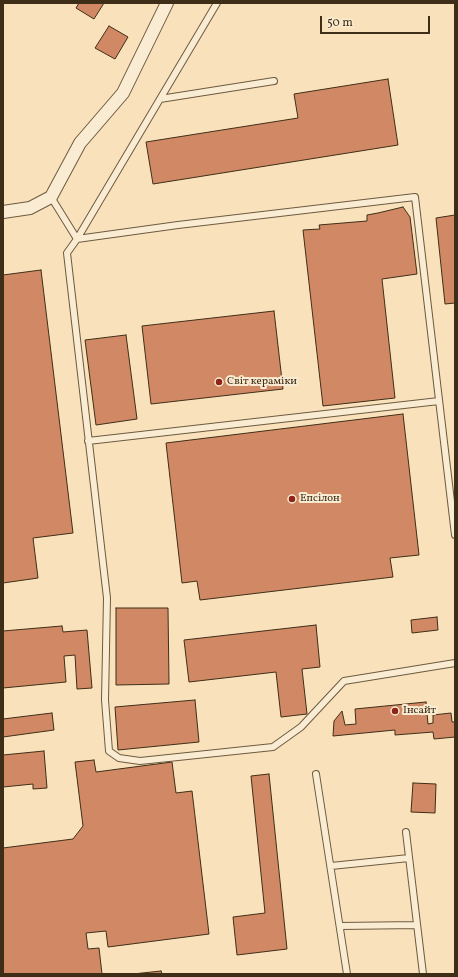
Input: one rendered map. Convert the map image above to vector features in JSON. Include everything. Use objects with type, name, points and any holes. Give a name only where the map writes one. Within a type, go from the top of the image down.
[{"type":"street","points":[[3,212],[30,208],[51,197],[80,143],[123,93],[167,3]]},
{"type":"lane","points":[[217,3],[67,254],[107,598],[104,700],[109,751],[119,758],[140,761],[273,747],[301,727],[344,681],[455,663]]},
{"type":"lane","points":[[160,99],[274,81]]},
{"type":"lane","points":[[51,197],[77,239]]},
{"type":"lane","points":[[77,239],[178,225],[415,197],[455,535]]},
{"type":"lane","points":[[88,441],[439,401]]},
{"type":"lane","points":[[316,774],[347,974]]},
{"type":"lane","points":[[406,832],[423,974]]},
{"type":"lane","points":[[331,866],[409,858]]},
{"type":"lane","points":[[340,926],[417,925]]},
{"type":"building","points":[[79,3],[104,3],[94,19],[76,8]]},
{"type":"building","points":[[109,26],[128,37],[115,59],[95,48]]},
{"type":"building","points":[[388,79],[398,145],[153,184],[146,142],[298,118],[294,94]]},
{"type":"building","points":[[403,207],[410,217],[417,274],[382,279],[395,398],[323,406],[303,230],[320,229],[319,225],[367,221],[367,215]]},
{"type":"building","points":[[455,215],[455,303],[445,304],[436,218]]},
{"type":"building","points":[[41,270],[73,533],[33,538],[38,578],[3,583],[3,275]]},
{"type":"building","points":[[274,311],[283,389],[151,404],[142,326]]},
{"type":"building","points":[[126,335],[137,419],[96,425],[85,340]]},
{"type":"building","name":"Епсілон","points":[[403,414],[419,555],[390,558],[393,577],[200,600],[197,581],[182,583],[166,443]]},
{"type":"building","points":[[116,608],[168,608],[169,684],[116,685]]},
{"type":"building","points":[[437,617],[438,630],[412,633],[411,620]]},
{"type":"building","points":[[316,625],[320,667],[302,669],[307,714],[281,717],[276,672],[189,682],[184,640]]},
{"type":"building","points":[[62,626],[63,632],[87,630],[92,688],[77,689],[75,655],[64,656],[66,682],[3,688],[3,631]]},
{"type":"building","points":[[195,700],[199,742],[118,750],[115,707]]},
{"type":"building","points":[[426,702],[428,724],[433,723],[433,715],[451,713],[452,722],[455,722],[455,737],[434,739],[433,732],[395,735],[395,730],[333,736],[334,721],[342,711],[345,725],[356,724],[355,709]]},
{"type":"building","points":[[52,713],[54,730],[3,737],[3,719]]},
{"type":"building","points":[[44,751],[47,788],[33,789],[33,784],[3,787],[3,755]]},
{"type":"building","points":[[94,760],[96,772],[172,762],[176,793],[192,791],[209,934],[108,947],[106,931],[86,933],[88,949],[99,948],[102,974],[3,974],[3,848],[73,839],[83,826],[75,762]]},
{"type":"building","points":[[269,774],[287,949],[237,955],[233,917],[265,913],[251,776]]},
{"type":"building","points":[[413,783],[436,784],[435,813],[411,812]]},
{"type":"building","points":[[161,971],[162,974],[133,974]]},
{"type":"place","name":"Світ кераміки","points":[[219,382]]},
{"type":"place","name":"Епсілон","points":[[292,499]]},
{"type":"place","name":"Інсайт","points":[[395,711]]}]
